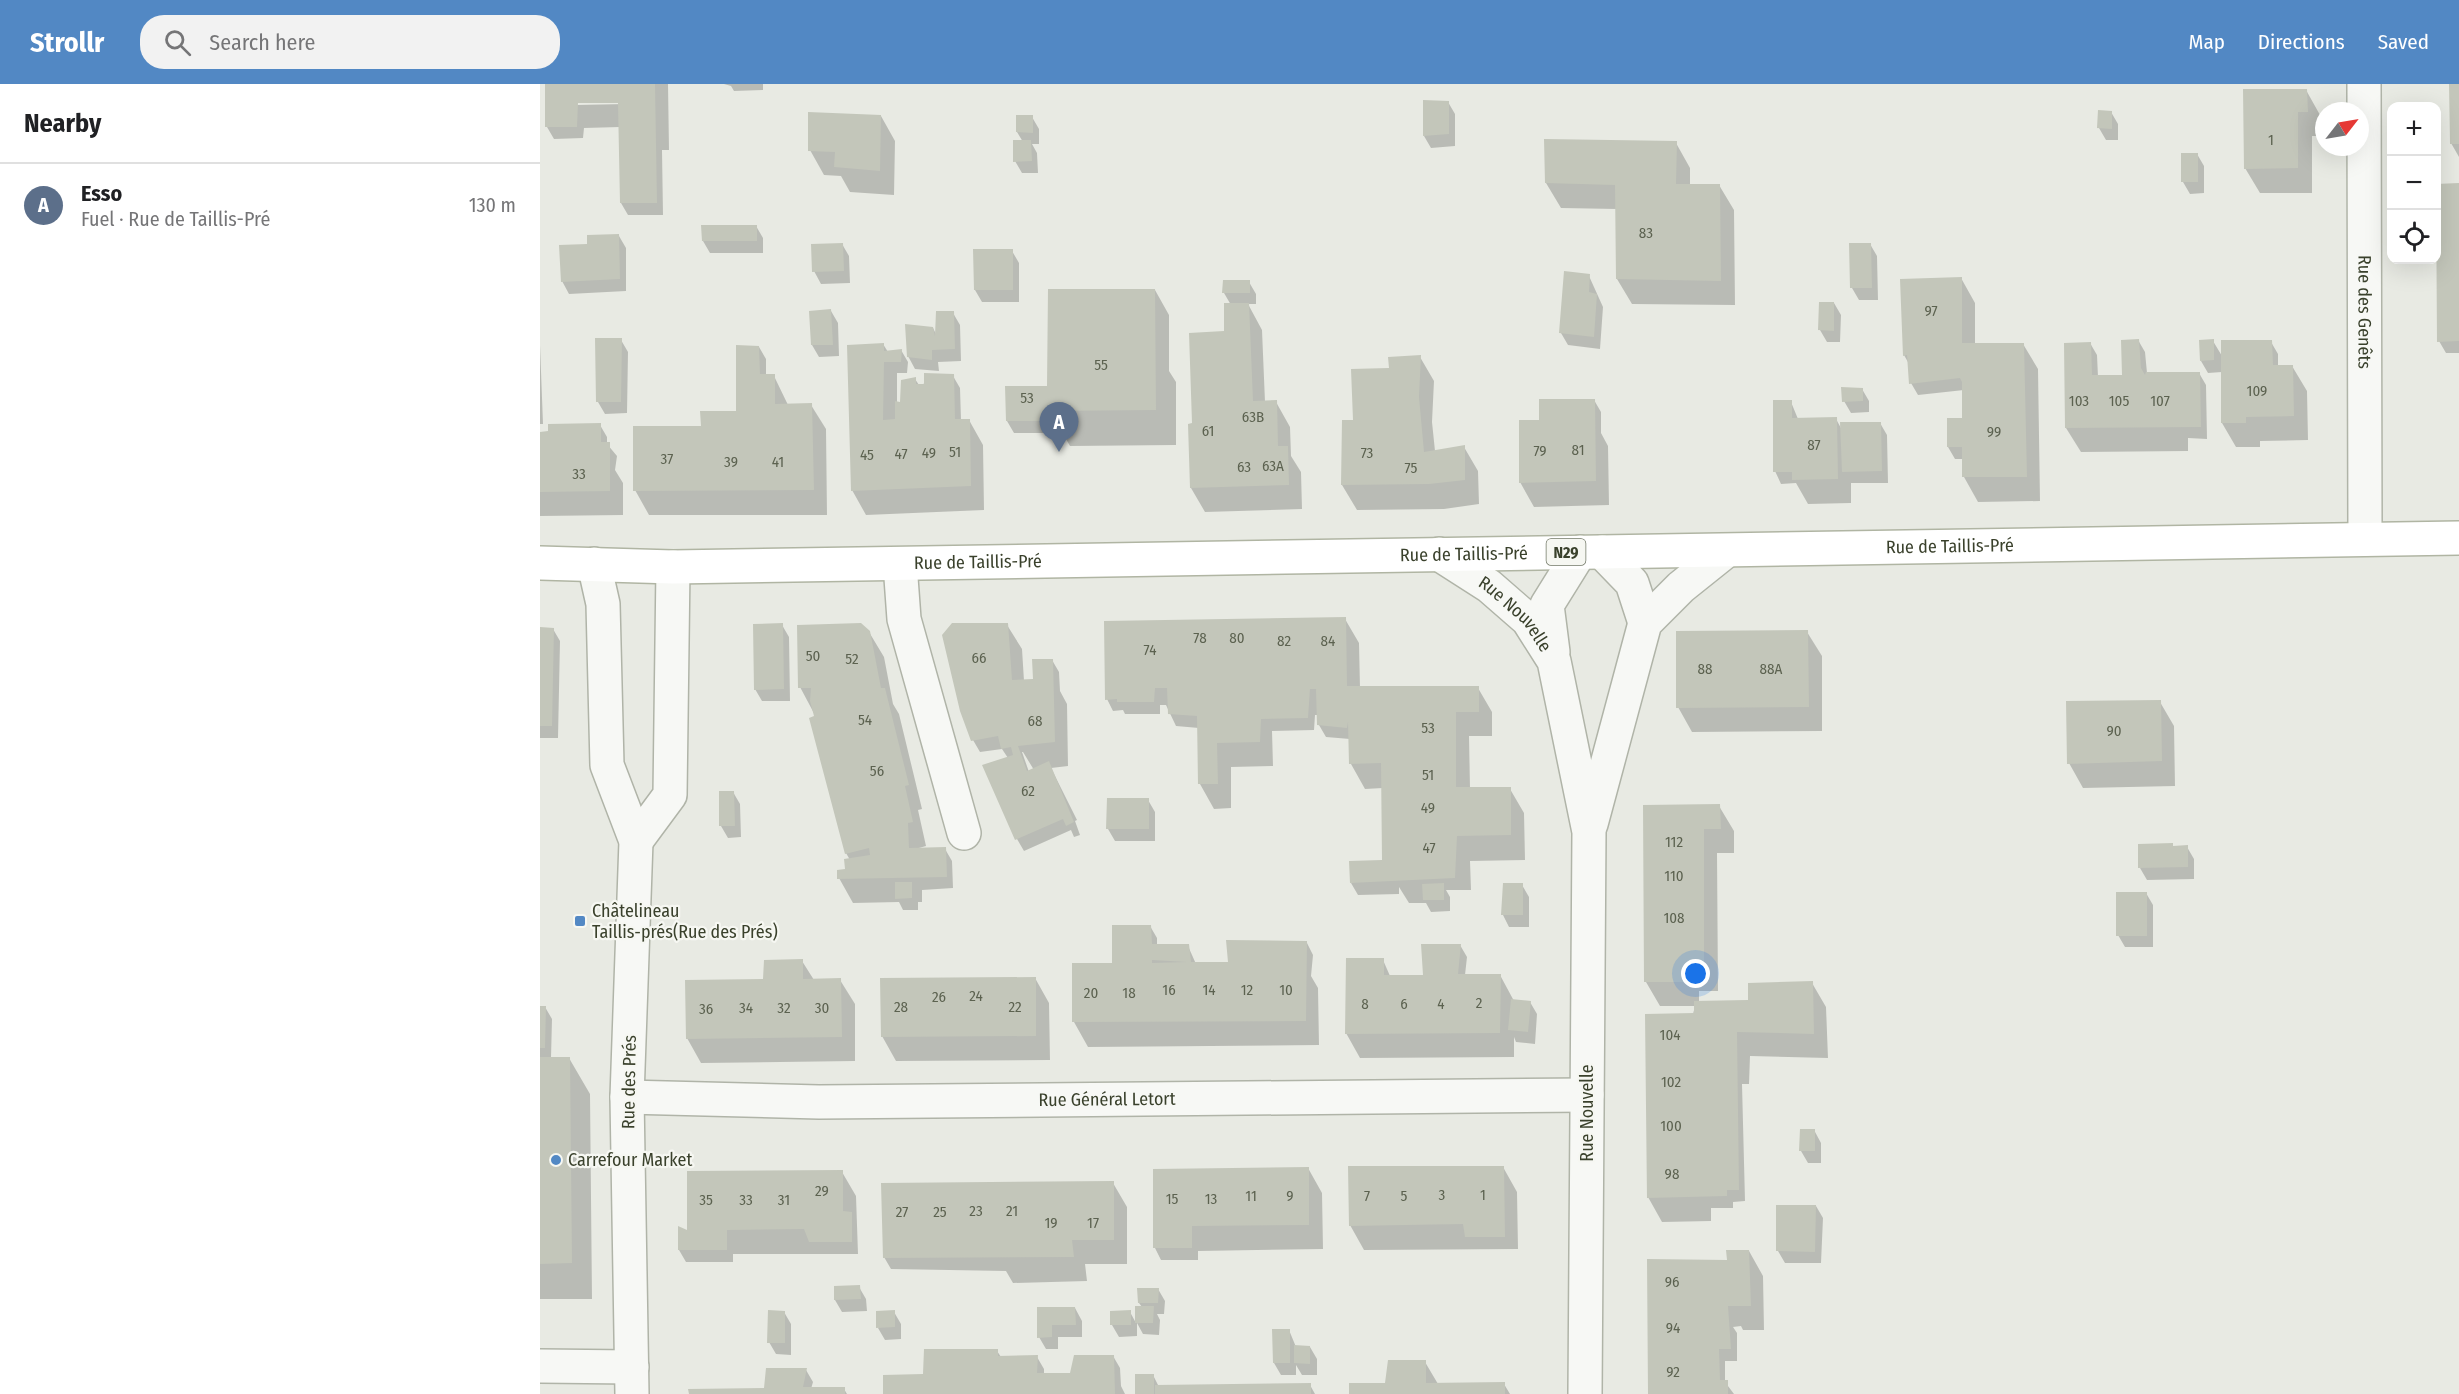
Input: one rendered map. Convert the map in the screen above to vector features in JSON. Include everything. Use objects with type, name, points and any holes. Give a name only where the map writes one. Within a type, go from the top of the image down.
[{"type":"main road","name":"Rue de Taillis-Pré","points":[[540,563],[673,567],[2459,538]]},
{"type":"street","name":"Rue des Genêts","points":[[2364,84],[2365,539]]},
{"type":"street","points":[[1591,552],[1632,583],[1645,623],[1681,587],[1726,551]]},
{"type":"street","name":"Rue Nouvelle","points":[[1585,1394],[1589,832],[1554,661],[1547,605],[1591,552]]},
{"type":"street","name":"Rue Nouvelle","points":[[1439,554],[1489,586],[1528,620],[1554,661]]},
{"type":"street","points":[[594,564],[603,604],[607,765],[636,841]]},
{"type":"street","points":[[900,564],[904,620],[964,833]]},
{"type":"street","points":[[636,841],[670,795],[673,567]]},
{"type":"street","name":"Rue Nouvelle","points":[[1589,832],[1645,623]]},
{"type":"street","name":"Rue des Prés","points":[[632,1380],[627,1097],[636,841]]},
{"type":"street","name":"Rue Général Letort","points":[[627,1097],[819,1102],[1587,1095]]},
{"type":"street","points":[[540,1366],[632,1380]]},
{"type":"building","points":[[545,84],[655,84],[657,203],[620,203],[618,103],[578,103],[577,127],[545,127]]},
{"type":"building","points":[[2449,84],[2459,84],[2459,144],[2450,144]]},
{"type":"building","points":[[2243,89],[2307,89],[2308,112],[2298,112],[2298,168],[2244,169]]},
{"type":"building","points":[[1423,100],[1449,101],[1449,134],[1423,136]]},
{"type":"building","points":[[2098,110],[2112,111],[2112,129],[2097,128]]},
{"type":"building","points":[[808,112],[881,115],[880,171],[834,167],[835,152],[808,151]]},
{"type":"building","points":[[1016,115],[1033,115],[1033,133],[1016,132]]},
{"type":"building","points":[[1544,139],[1677,141],[1676,184],[1720,184],[1721,281],[1616,279],[1615,185],[1545,183]]},
{"type":"building","points":[[1013,140],[1031,140],[1032,161],[1013,162]]},
{"type":"building","points":[[2181,153],[2198,153],[2198,182],[2181,182]]},
{"type":"building","points":[[2459,183],[2459,341],[2437,342],[2437,264],[2441,264],[2441,184]]},
{"type":"building","points":[[701,225],[757,225],[757,241],[702,241]]},
{"type":"building","points":[[619,234],[620,279],[561,282],[559,245],[587,244],[587,235]]},
{"type":"building","points":[[843,243],[844,271],[812,272],[811,244]]},
{"type":"building","points":[[1849,243],[1871,243],[1872,288],[1850,288]]},
{"type":"building","points":[[973,249],[1013,249],[1013,290],[974,290]]},
{"type":"building","points":[[1564,271],[1590,274],[1589,292],[1597,294],[1594,337],[1559,333]]},
{"type":"building","points":[[1962,277],[1962,343],[2024,343],[2027,477],[1962,477],[1962,447],[1947,447],[1947,418],[1962,418],[1960,378],[1909,384],[1907,355],[1903,356],[1900,279]]},
{"type":"building","points":[[1223,280],[1250,280],[1250,293],[1222,293]]},
{"type":"building","points":[[1048,289],[1155,289],[1156,410],[1048,411],[1047,421],[1006,421],[1005,386],[1047,386]]},
{"type":"building","points":[[1819,302],[1834,302],[1834,331],[1818,330]]},
{"type":"building","points":[[1224,303],[1249,303],[1253,401],[1277,400],[1278,446],[1288,446],[1289,485],[1190,488],[1188,424],[1192,423],[1189,333],[1224,331]]},
{"type":"building","points":[[831,309],[833,345],[811,345],[809,311]]},
{"type":"building","points":[[936,311],[954,311],[955,349],[932,350],[932,360],[907,357],[905,324],[933,327],[935,336]]},
{"type":"building","points":[[595,338],[622,338],[621,402],[596,402]]},
{"type":"building","points":[[2139,339],[2141,368],[2145,375],[2146,372],[2200,372],[2201,427],[2065,428],[2064,343],[2091,342],[2092,375],[2122,375],[2121,340]]},
{"type":"building","points":[[2214,339],[2214,360],[2200,361],[2199,340]]},
{"type":"building","points":[[2221,340],[2272,340],[2273,365],[2293,365],[2294,416],[2246,417],[2246,423],[2221,423]]},
{"type":"building","points":[[884,343],[884,351],[902,349],[901,362],[884,362],[883,420],[895,419],[895,401],[900,402],[901,380],[916,377],[916,384],[924,384],[924,373],[954,374],[955,419],[970,419],[971,486],[851,491],[847,345]]},
{"type":"building","points":[[736,345],[759,346],[760,374],[775,374],[775,404],[812,403],[814,490],[633,491],[633,426],[701,426],[700,411],[736,411]]},
{"type":"building","points":[[1421,355],[1419,397],[1424,452],[1465,445],[1465,480],[1429,484],[1341,485],[1342,420],[1353,420],[1351,369],[1389,368],[1388,357]]},
{"type":"building","points":[[1841,387],[1863,388],[1863,401],[1842,402]]},
{"type":"building","points":[[1539,399],[1595,399],[1596,481],[1519,483],[1519,420],[1539,420]]},
{"type":"building","points":[[1773,400],[1792,400],[1792,418],[1837,417],[1838,479],[1792,480],[1792,472],[1773,472]]},
{"type":"building","points":[[1840,422],[1881,422],[1882,471],[1842,472]]},
{"type":"building","points":[[601,423],[601,442],[610,442],[610,491],[540,492],[540,432],[548,431],[548,424]]},
{"type":"building","points":[[1346,617],[1347,686],[1479,686],[1479,712],[1456,712],[1456,787],[1511,787],[1511,835],[1457,836],[1455,878],[1350,883],[1349,861],[1382,860],[1381,763],[1349,764],[1348,722],[1347,728],[1317,725],[1316,689],[1310,689],[1308,718],[1261,719],[1260,742],[1217,743],[1218,784],[1198,784],[1197,716],[1168,714],[1167,688],[1155,688],[1154,702],[1105,700],[1104,621]]},
{"type":"building","points":[[783,623],[784,689],[754,690],[753,624]]},
{"type":"building","points":[[861,623],[870,631],[881,688],[885,688],[909,785],[905,786],[913,822],[908,823],[909,848],[946,847],[947,877],[837,879],[837,870],[845,869],[844,859],[870,855],[869,848],[845,854],[809,718],[814,716],[810,701],[811,688],[798,688],[797,625]]},
{"type":"building","points":[[952,623],[1008,623],[1012,680],[1033,679],[1032,659],[1053,659],[1055,742],[1018,746],[1027,771],[1049,761],[1074,822],[1066,826],[1063,819],[1015,840],[982,765],[1013,755],[1011,747],[1001,749],[998,736],[971,741],[960,711],[942,635]]},
{"type":"building","points":[[540,627],[554,628],[552,726],[540,726]]},
{"type":"building","points":[[1808,630],[1809,707],[1676,708],[1676,631]]},
{"type":"building","points":[[2161,700],[2162,761],[2067,764],[2066,701]]},
{"type":"building","points":[[719,791],[734,791],[735,826],[719,826]]},
{"type":"building","points":[[1107,798],[1149,798],[1149,829],[1106,829]]},
{"type":"building","points":[[1720,804],[1721,829],[1704,829],[1704,967],[1686,967],[1686,982],[1644,982],[1643,805]]},
{"type":"building","points":[[2173,843],[2173,846],[2188,845],[2188,867],[2138,868],[2138,844]]},
{"type":"building","points":[[895,882],[912,882],[912,898],[895,899]]},
{"type":"building","points":[[1444,883],[1444,900],[1423,900],[1422,884]]},
{"type":"building","points":[[1503,883],[1523,883],[1523,915],[1501,915]]},
{"type":"building","points":[[2116,892],[2147,892],[2147,936],[2116,936]]},
{"type":"building","points":[[1112,925],[1151,925],[1152,944],[1189,944],[1191,962],[1228,962],[1226,940],[1307,941],[1306,1021],[1072,1022],[1072,963],[1112,963]],"holes":[[[1152,960],[1186,962],[1152,963]]]},
{"type":"building","points":[[1421,944],[1461,944],[1458,974],[1501,974],[1500,1033],[1345,1034],[1346,958],[1384,958],[1384,975],[1423,975]]},
{"type":"building","points":[[803,959],[803,979],[841,978],[842,1037],[686,1039],[685,980],[763,979],[764,960]]},
{"type":"building","points":[[1036,977],[1036,1036],[881,1037],[880,978]]},
{"type":"building","points":[[1813,981],[1814,1034],[1737,1032],[1739,1190],[1727,1190],[1727,1196],[1647,1198],[1645,1014],[1694,1013],[1694,1001],[1748,1000],[1748,983]]},
{"type":"building","points":[[1511,999],[1531,1001],[1528,1032],[1508,1030]]},
{"type":"building","points":[[540,1006],[546,1006],[545,1048],[540,1048]]},
{"type":"building","name":"Carrefour Market","points":[[540,1057],[570,1057],[572,1263],[540,1264]]},
{"type":"building","points":[[1800,1129],[1815,1129],[1815,1151],[1799,1151]]},
{"type":"building","points":[[1348,1166],[1504,1166],[1505,1237],[1465,1237],[1463,1224],[1349,1226]]},
{"type":"building","points":[[1309,1167],[1309,1225],[1192,1226],[1192,1248],[1153,1248],[1153,1169]]},
{"type":"building","points":[[843,1170],[843,1211],[852,1212],[852,1242],[809,1242],[804,1229],[727,1230],[727,1250],[678,1250],[678,1226],[687,1230],[687,1171]]},
{"type":"building","points":[[1114,1181],[1114,1240],[1072,1240],[1074,1257],[883,1258],[881,1183]]},
{"type":"building","points":[[1776,1205],[1816,1205],[1815,1252],[1776,1251]]},
{"type":"building","points":[[1726,1250],[1749,1250],[1751,1306],[1728,1306],[1731,1349],[1719,1349],[1720,1380],[1728,1380],[1728,1394],[1648,1394],[1647,1259],[1727,1260]]},
{"type":"building","points":[[860,1285],[861,1299],[834,1300],[834,1286]]},
{"type":"building","points":[[1137,1288],[1159,1288],[1158,1303],[1138,1303]]},
{"type":"building","points":[[1135,1306],[1154,1306],[1153,1323],[1135,1323]]},
{"type":"building","points":[[1037,1307],[1075,1307],[1076,1325],[1052,1325],[1052,1337],[1037,1338]]},
{"type":"building","points":[[768,1310],[785,1311],[785,1343],[767,1343]]},
{"type":"building","points":[[895,1310],[895,1327],[876,1328],[876,1311]]},
{"type":"building","points":[[1131,1310],[1131,1325],[1110,1325],[1110,1311]]},
{"type":"building","points":[[1272,1329],[1290,1329],[1290,1363],[1273,1363]]},
{"type":"building","points":[[1294,1345],[1310,1346],[1310,1364],[1294,1363]]},
{"type":"building","points":[[924,1349],[998,1349],[998,1356],[1038,1355],[1037,1373],[1070,1373],[1074,1355],[1114,1355],[1115,1394],[883,1394],[883,1375],[923,1374]]},
{"type":"building","points":[[1388,1360],[1426,1360],[1426,1383],[1505,1382],[1505,1394],[1349,1394],[1349,1383],[1385,1383]]},
{"type":"building","points":[[766,1368],[807,1368],[803,1387],[845,1387],[845,1394],[689,1394],[688,1389],[764,1388]]},
{"type":"building","points":[[1135,1374],[1154,1374],[1154,1394],[1135,1394]]},
{"type":"building","points":[[1311,1383],[1311,1394],[1155,1394],[1155,1385]]},
{"type":"place","name":"Esso","points":[[1059,452]]},
{"type":"place","name":"Châtelineau Taillis-prés(Rue des Prés)","points":[[580,921]]},
{"type":"place","name":"Carrefour Market","points":[[556,1160]]}]
